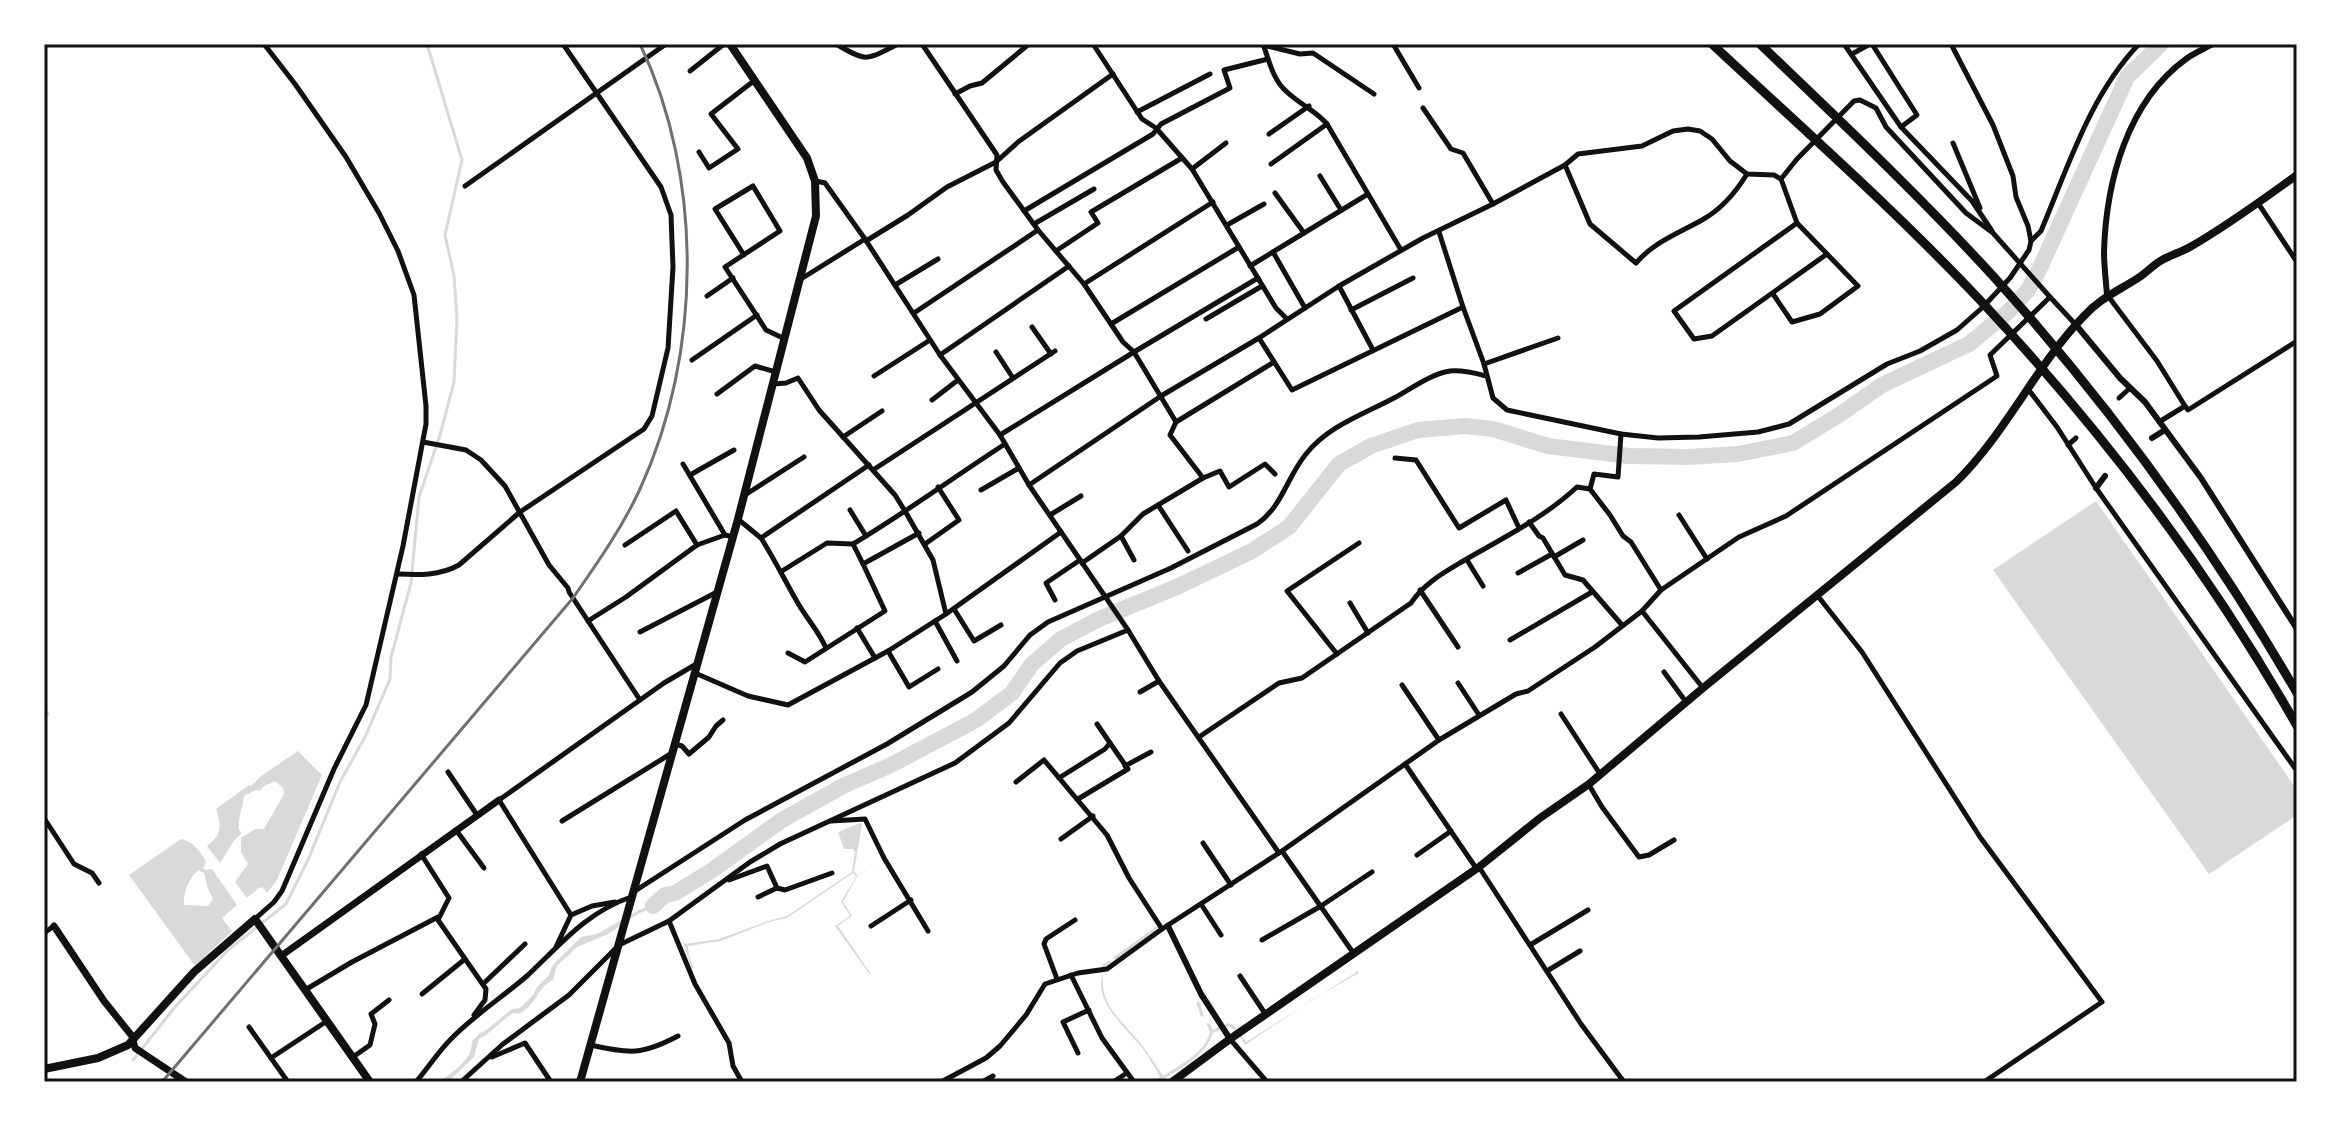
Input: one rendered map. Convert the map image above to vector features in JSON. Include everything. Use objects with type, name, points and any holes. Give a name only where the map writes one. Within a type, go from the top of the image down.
[{"type":"highway","points":[[1712,44],[1858,180],[1977,297],[2050,377],[2129,471],[2216,592],[2297,726]]},
{"type":"highway","points":[[1760,44],[1880,159],[1994,278],[2065,361],[2184,518],[2297,693]]},
{"type":"main road","points":[[580,1082],[718,592],[729,536],[738,519],[816,216],[815,181],[807,158],[730,44]]},
{"type":"main road","points":[[1172,1082],[1478,867],[1589,784],[1956,482],[1975,464],[2076,325],[2107,295],[2190,246],[2297,175]]},
{"type":"main road","points":[[281,956],[499,800]]},
{"type":"main road","points":[[44,1069],[106,1056],[134,1044],[194,972],[258,924],[353,1057],[365,1080]]},
{"type":"main road","points":[[54,926],[104,1001],[132,1036],[134,1044],[186,1082]]},
{"type":"street","points":[[258,924],[282,891],[334,769],[360,719],[371,686],[423,442],[426,406],[414,295],[398,251],[346,157],[264,44]]},
{"type":"street","points":[[397,574],[432,574],[459,565],[520,512],[644,429],[652,416],[668,348],[672,307],[673,229],[667,199],[563,44]]},
{"type":"street","points":[[465,186],[666,44]]},
{"type":"street","points":[[690,71],[724,44]]},
{"type":"street","points":[[836,44],[858,57],[871,59],[898,44]]},
{"type":"street","points":[[922,44],[997,155],[996,170],[1036,227],[1084,284],[1123,342],[1134,352],[1176,422]]},
{"type":"street","points":[[955,94],[982,83],[1029,44]]},
{"type":"street","points":[[1093,44],[1142,119],[1156,128],[1192,169],[1262,286],[1287,319]]},
{"type":"street","points":[[1263,44],[1278,83],[1327,124],[1401,250]]},
{"type":"street","points":[[1263,44],[1300,54],[1313,53],[1374,94]]},
{"type":"street","points":[[1393,44],[1419,88]]},
{"type":"street","points":[[1844,44],[1901,127],[1966,195],[2020,265],[2145,402],[2217,503],[2297,629]]},
{"type":"street","points":[[1852,54],[1871,44],[1917,115],[1901,127]]},
{"type":"street","points":[[1439,232],[1493,398],[1507,410],[1621,434],[1658,438],[1758,432],[1789,424],[1887,364],[1957,330],[1983,307],[2020,265],[2029,250],[2028,226],[2016,197],[2013,176],[1993,125],[1951,44]]},
{"type":"street","points":[[2031,241],[2041,231],[2096,102],[2112,76],[2139,44]]},
{"type":"street","points":[[2213,44],[2186,59],[2153,91],[2132,126],[2117,164],[2108,217],[2104,253],[2107,295],[2157,361],[2188,410],[2297,341]]},
{"type":"street","points":[[1024,211],[1153,134],[1156,128],[1230,88],[1224,70],[1268,59]]},
{"type":"street","points":[[800,279],[908,215],[947,187],[996,162],[1018,142],[1113,74]]},
{"type":"street","points":[[1137,112],[1210,74]]},
{"type":"street","points":[[699,152],[709,168],[738,149],[711,114],[755,80]]},
{"type":"street","points":[[1781,179],[1854,101],[1860,100],[1876,108],[1886,127],[1966,213],[1993,233]]},
{"type":"street","points":[[1269,134],[1309,106]]},
{"type":"street","points":[[1423,108],[1451,149],[1463,153],[1493,204]]},
{"type":"street","points":[[1271,164],[1327,124]]},
{"type":"street","points":[[1029,485],[1161,396],[1339,286],[1401,250],[1565,165],[1578,154],[1642,146],[1673,131],[1688,129],[1700,131],[1712,139],[1730,161],[1747,174],[1774,175],[1781,179],[1797,223],[1858,286],[1820,314],[1792,322],[1773,294]]},
{"type":"street","points":[[1192,169],[1226,143]]},
{"type":"street","points":[[1953,143],[1982,215]]},
{"type":"street","points":[[1056,251],[1098,223],[1091,212],[1182,158]]},
{"type":"street","points":[[1565,165],[1590,224],[1636,263],[1669,237],[1711,214],[1732,195],[1747,174]]},
{"type":"street","points":[[1320,176],[1341,210]]},
{"type":"street","points":[[815,181],[825,183],[865,240],[940,355],[1000,435],[1029,485],[1159,681],[1354,955]]},
{"type":"street","points":[[744,255],[715,209],[753,186],[780,231],[744,255],[725,267],[766,330],[785,339]]},
{"type":"street","points":[[914,313],[1094,189]]},
{"type":"street","points":[[1275,193],[1304,233]]},
{"type":"street","points":[[1250,266],[1368,194]]},
{"type":"street","points":[[1084,284],[1213,202]]},
{"type":"street","points":[[2258,203],[2297,262]]},
{"type":"street","points":[[1227,225],[1264,204]]},
{"type":"street","points":[[1797,223],[1674,311],[1694,339],[1712,336],[1827,254]]},
{"type":"street","points":[[1111,324],[1239,247]]},
{"type":"street","points":[[1273,252],[1305,308]]},
{"type":"street","points":[[895,285],[938,259]]},
{"type":"street","points":[[940,355],[1069,266]]},
{"type":"street","points":[[707,296],[733,278]]},
{"type":"street","points":[[1000,435],[1258,278]]},
{"type":"street","points":[[1351,310],[1413,278]]},
{"type":"street","points":[[1206,319],[1262,286]]},
{"type":"street","points":[[1339,286],[1373,350]]},
{"type":"street","points":[[941,1082],[986,1058],[1000,1046],[1026,1015],[1045,984],[1071,975],[1107,969],[1281,852],[1439,740],[1516,694],[1528,691],[1595,647],[1642,611],[1661,590],[1739,537],[1786,516],[1997,376],[1990,355],[2048,294]]},
{"type":"street","points":[[1259,338],[1292,390],[1463,307]]},
{"type":"street","points":[[692,360],[757,315]]},
{"type":"street","points":[[761,538],[1053,353],[1032,327]]},
{"type":"street","points":[[1484,364],[1558,338]]},
{"type":"street","points":[[874,376],[930,340]]},
{"type":"street","points":[[996,352],[1013,379]]},
{"type":"street","points":[[1203,478],[1170,435],[1176,422],[1274,362]]},
{"type":"street","points":[[717,394],[755,366],[776,372]]},
{"type":"street","points":[[556,948],[571,915],[592,906],[632,897],[745,820],[887,744],[972,692],[1004,666],[1037,628],[1171,568],[1266,518],[1278,504],[1304,455],[1333,430],[1447,371],[1486,376]]},
{"type":"street","points":[[773,384],[798,378],[819,410],[895,495],[933,560],[946,614]]},
{"type":"street","points":[[932,400],[958,380]]},
{"type":"street","points":[[2028,388],[2297,771]]},
{"type":"street","points":[[2119,398],[2130,388]]},
{"type":"street","points":[[2159,422],[2185,406]]},
{"type":"street","points":[[843,437],[882,411]]},
{"type":"street","points":[[2152,438],[2165,430]]},
{"type":"street","points":[[1590,489],[1594,474],[1618,477],[1621,434]]},
{"type":"street","points":[[2068,445],[2076,438]]},
{"type":"street","points":[[423,442],[474,454],[505,486],[549,565],[568,588],[640,700]]},
{"type":"street","points":[[782,571],[827,543],[853,544],[1005,444]]},
{"type":"street","points":[[690,475],[734,450]]},
{"type":"street","points":[[744,496],[804,457]]},
{"type":"street","points":[[1395,458],[1416,460],[1459,528],[1506,500],[1519,528]]},
{"type":"street","points":[[588,621],[697,545],[729,536],[683,464]]},
{"type":"street","points":[[1055,600],[1046,583],[1121,536],[1143,514],[1203,478],[1220,471],[1229,487],[1265,464],[1275,474]]},
{"type":"street","points":[[981,490],[1019,468]]},
{"type":"street","points":[[2096,488],[2105,476]]},
{"type":"street","points":[[925,544],[959,520],[938,487]]},
{"type":"street","points":[[1199,737],[1279,683],[1302,678],[1411,603],[1420,590],[1555,505],[1577,487],[1590,489],[1623,536],[1631,542],[1661,590]]},
{"type":"street","points":[[1050,515],[1081,496]]},
{"type":"street","points":[[1158,505],[1188,551]]},
{"type":"street","points":[[850,510],[866,536]]},
{"type":"street","points":[[625,545],[676,511],[697,545]]},
{"type":"street","points":[[1679,515],[1707,559]]},
{"type":"street","points":[[738,519],[761,538],[826,648]]},
{"type":"street","points":[[1529,522],[1565,575],[1583,580],[1622,625]]},
{"type":"street","points":[[695,673],[748,696],[788,705],[888,651],[954,609],[1061,532]]},
{"type":"street","points":[[863,564],[919,533]]},
{"type":"street","points":[[1121,536],[1134,560]]},
{"type":"street","points":[[1518,573],[1583,540]]},
{"type":"street","points":[[1337,654],[1287,591],[1359,543]]},
{"type":"street","points":[[788,653],[805,662],[885,611],[853,544]]},
{"type":"street","points":[[1466,560],[1483,586]]},
{"type":"street","points":[[1420,590],[1458,647]]},
{"type":"street","points":[[640,632],[718,592]]},
{"type":"street","points":[[1510,640],[1592,592]]},
{"type":"street","points":[[1817,595],[1862,652],[2020,895],[2102,1002],[1984,1082]]},
{"type":"street","points":[[1350,603],[1368,633]]},
{"type":"street","points":[[954,609],[974,641],[1001,625]]},
{"type":"street","points":[[1642,611],[1703,688]]},
{"type":"street","points":[[935,621],[957,661]]},
{"type":"street","points":[[857,628],[875,658]]},
{"type":"street","points":[[461,1082],[503,1044],[569,995],[619,945],[669,921],[780,844],[955,763],[1009,723],[1069,655],[1126,628]]},
{"type":"street","points":[[888,651],[909,687],[938,669]]},
{"type":"street","points":[[571,915],[499,800],[640,700],[698,663]]},
{"type":"street","points":[[1664,672],[1686,702]]},
{"type":"street","points":[[1140,692],[1159,681]]},
{"type":"street","points":[[1458,683],[1479,715]]},
{"type":"street","points":[[1402,685],[1439,740]]},
{"type":"street","points":[[1561,714],[1600,775]]},
{"type":"street","points":[[562,821],[674,748],[682,746],[689,754],[723,720]]},
{"type":"street","points":[[1078,799],[1128,769],[1097,724]]},
{"type":"street","points":[[1059,778],[1110,743]]},
{"type":"street","points":[[1125,766],[1151,752]]},
{"type":"street","points":[[1016,782],[1044,760],[1093,816],[1107,835],[1129,878],[1165,928],[1230,1039],[1267,1082]]},
{"type":"street","points":[[1405,764],[1478,867],[1581,1024],[1624,1082]]},
{"type":"street","points":[[448,772],[477,815]]},
{"type":"street","points":[[1589,784],[1639,857],[1649,855],[1674,840]]},
{"type":"street","points":[[1061,839],[1093,816]]},
{"type":"street","points":[[44,818],[74,864],[92,873],[99,883]]},
{"type":"street","points":[[827,821],[865,819],[884,858],[928,931]]},
{"type":"street","points":[[456,830],[484,868]]},
{"type":"street","points":[[1417,855],[1451,831]]},
{"type":"street","points":[[1203,843],[1231,885]]},
{"type":"street","points":[[305,990],[439,916],[448,902],[448,893],[421,854]]},
{"type":"street","points":[[724,881],[767,866],[777,888]]},
{"type":"street","points":[[1262,940],[1372,872]]},
{"type":"street","points":[[758,897],[777,888],[785,890],[832,873]]},
{"type":"street","points":[[871,926],[911,900]]},
{"type":"street","points":[[416,1082],[450,1040],[471,1020],[506,994],[591,916],[620,901]]},
{"type":"street","points":[[1201,904],[1221,935]]},
{"type":"street","points":[[1530,945],[1588,910]]},
{"type":"street","points":[[439,916],[438,920],[483,984],[487,995],[471,1020]]},
{"type":"street","points":[[1057,979],[1044,944],[1046,939],[1075,920]]},
{"type":"street","points":[[669,921],[695,984],[729,1043],[733,1066],[742,1082]]},
{"type":"street","points":[[44,933],[54,926]]},
{"type":"street","points":[[483,984],[525,944]]},
{"type":"street","points":[[1547,971],[1580,951]]},
{"type":"street","points":[[422,994],[465,959]]},
{"type":"street","points":[[1071,975],[1102,1038],[1134,1082]]},
{"type":"street","points":[[1240,976],[1266,1015]]},
{"type":"street","points":[[353,1057],[370,1045],[375,1024],[371,1014],[389,1000]]},
{"type":"street","points":[[1078,1053],[1063,1022],[1089,1010]]},
{"type":"street","points":[[271,1058],[327,1021]]},
{"type":"street","points":[[249,1027],[288,1082]]},
{"type":"street","points":[[591,1045],[626,1051],[651,1050],[678,1036]]},
{"type":"street","points":[[484,1061],[525,1043],[551,1082]]},
{"type":"street","points":[[1113,1082],[1127,1073]]},
{"type":"street","points":[[982,1082],[993,1076]]},
{"type":"shaded area","points":[[2096,501],[2297,790],[2297,815],[2209,874],[1993,570]]},
{"type":"shaded area","points":[[298,751],[322,775],[277,880],[267,893],[262,887],[247,898],[235,882],[248,864],[241,852],[241,838],[255,829],[264,829],[284,794],[283,788],[275,781],[260,791],[244,796],[239,825],[242,833],[220,863],[207,846],[216,838],[219,829],[216,809]]},
{"type":"shaded area","points":[[860,823],[854,871],[857,875],[881,860],[858,875],[843,902],[852,916],[838,926],[870,975],[835,926],[850,916],[841,902],[856,877],[853,873],[787,918],[721,941],[688,946],[692,969],[681,937],[685,944],[719,939],[768,921],[787,916],[852,872],[855,852],[844,849],[838,832]]},
{"type":"shaded area","points":[[181,839],[189,842],[206,862],[203,868],[212,869],[237,905],[222,918],[232,931],[195,966],[129,875]],"holes":[[[198,870],[204,873],[213,899],[208,906],[184,905],[192,877]]]},
{"type":"shaded area","points":[[668,890],[668,896],[656,906],[608,934],[577,947],[557,966],[553,980],[527,1009],[512,1013],[479,1039],[474,1057],[448,1082],[440,1082],[466,1060],[472,1041],[480,1033],[512,1009],[520,1008],[533,995],[553,965],[581,937],[597,934],[650,906]]},
{"type":"shaded area","points":[[1358,971],[1359,973],[1321,995]]},
{"type":"shaded area","points":[[1103,973],[1109,1004],[1144,1048],[1163,1076],[1203,1046],[1210,1032],[1206,1023],[1213,1030],[1222,1025],[1200,982],[1224,1025],[1229,1023],[1234,1026],[1246,1042],[1301,1007],[1245,1045],[1229,1026],[1213,1033],[1198,1056],[1159,1082],[1154,1082],[1160,1077],[1158,1073],[1143,1049],[1113,1014],[1102,994],[1101,983]]},
{"type":"waterway","points":[[133,1060],[175,1007],[228,950],[286,904],[390,679],[391,657],[411,583],[419,497],[454,382],[457,318],[454,276],[445,235],[462,160],[427,44]]},
{"type":"waterway","points":[[653,906],[665,895],[675,893],[711,871],[782,820],[976,720],[1012,693],[1032,664],[1061,639],[1252,551],[1289,527],[1339,464],[1371,446],[1418,430],[1465,426],[1493,429],[1548,446],[1629,456],[1738,454],[1793,443],[1882,385],[1969,344],[2009,311],[2028,290],[2127,77],[2161,44]]},
{"type":"waterway","points":[[44,708],[48,714],[44,716]]},
{"type":"waterway","points":[[1115,958],[1157,928]]},
{"type":"waterway","points":[[1103,967],[1109,962]]},
{"type":"waterway","points":[[1198,1003],[1202,1015]]},
{"type":"railway","points":[[162,1082],[573,598],[640,489],[660,437],[675,381],[684,324],[687,266],[684,208],[676,151],[661,96],[640,44]]}]
